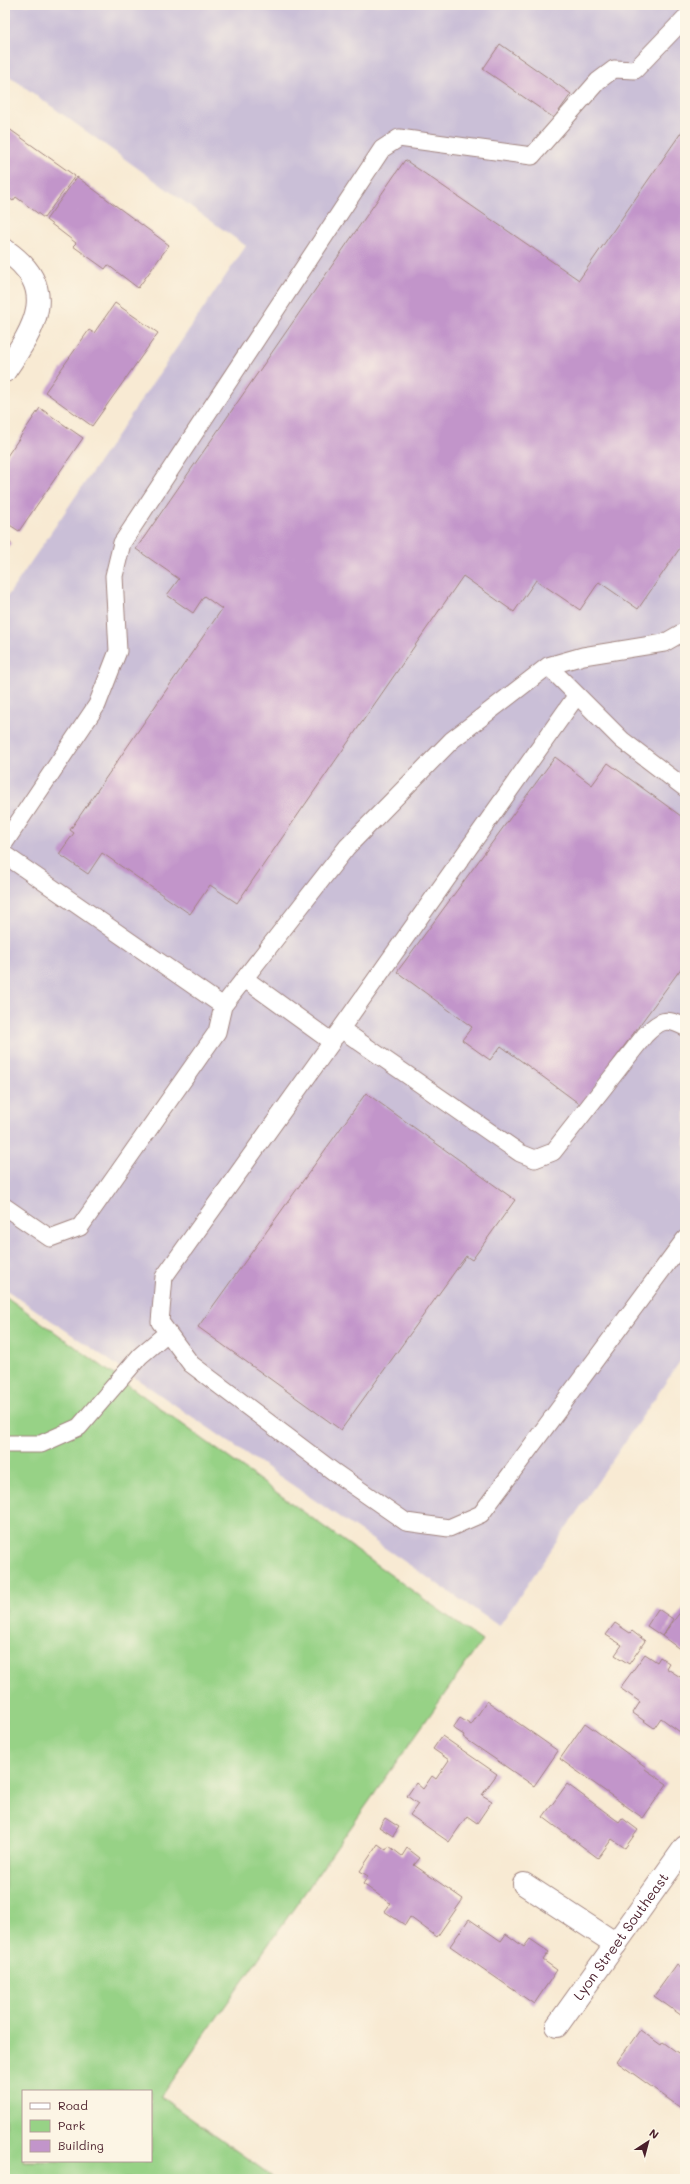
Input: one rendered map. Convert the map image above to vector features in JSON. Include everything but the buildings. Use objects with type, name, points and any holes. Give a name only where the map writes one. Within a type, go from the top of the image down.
[{"type":"street","points":[[5,250],[20,260],[33,276],[39,297],[36,317],[19,352],[5,372]]},
{"type":"street","name":"Lyon Street Southeast","points":[[557,2026],[685,1847]]},
{"type":"street","points":[[524,1884],[616,1944]]},
{"type":"lane","points":[[5,842],[97,705],[118,651],[114,576],[122,543],[382,149],[399,138],[532,156],[598,81],[614,68],[635,70],[685,18]]},
{"type":"lane","points":[[5,1207],[50,1238],[80,1227],[217,1032],[223,1006],[347,848],[452,740],[548,666],[583,656],[664,643],[685,630]]},
{"type":"lane","points":[[548,666],[622,740],[685,788]]},
{"type":"lane","points":[[577,695],[164,1277],[160,1322],[191,1364],[334,1472],[406,1522],[449,1528],[481,1514],[685,1239]]},
{"type":"lane","points":[[5,855],[223,1006]]},
{"type":"lane","points":[[245,979],[332,1042]]},
{"type":"lane","points":[[342,1028],[520,1153],[535,1160],[553,1152],[645,1035],[658,1022],[673,1021],[685,1027]]},
{"type":"lane","points":[[5,1444],[41,1444],[79,1427],[140,1356],[168,1333]]},
{"type":"shaded area","points":[[5,5],[685,5],[685,1354],[499,1626],[5,1289],[5,600],[246,246],[5,73]]},
{"type":"green space","points":[[5,1296],[482,1641],[161,2097],[276,2179],[5,2179]]}]
